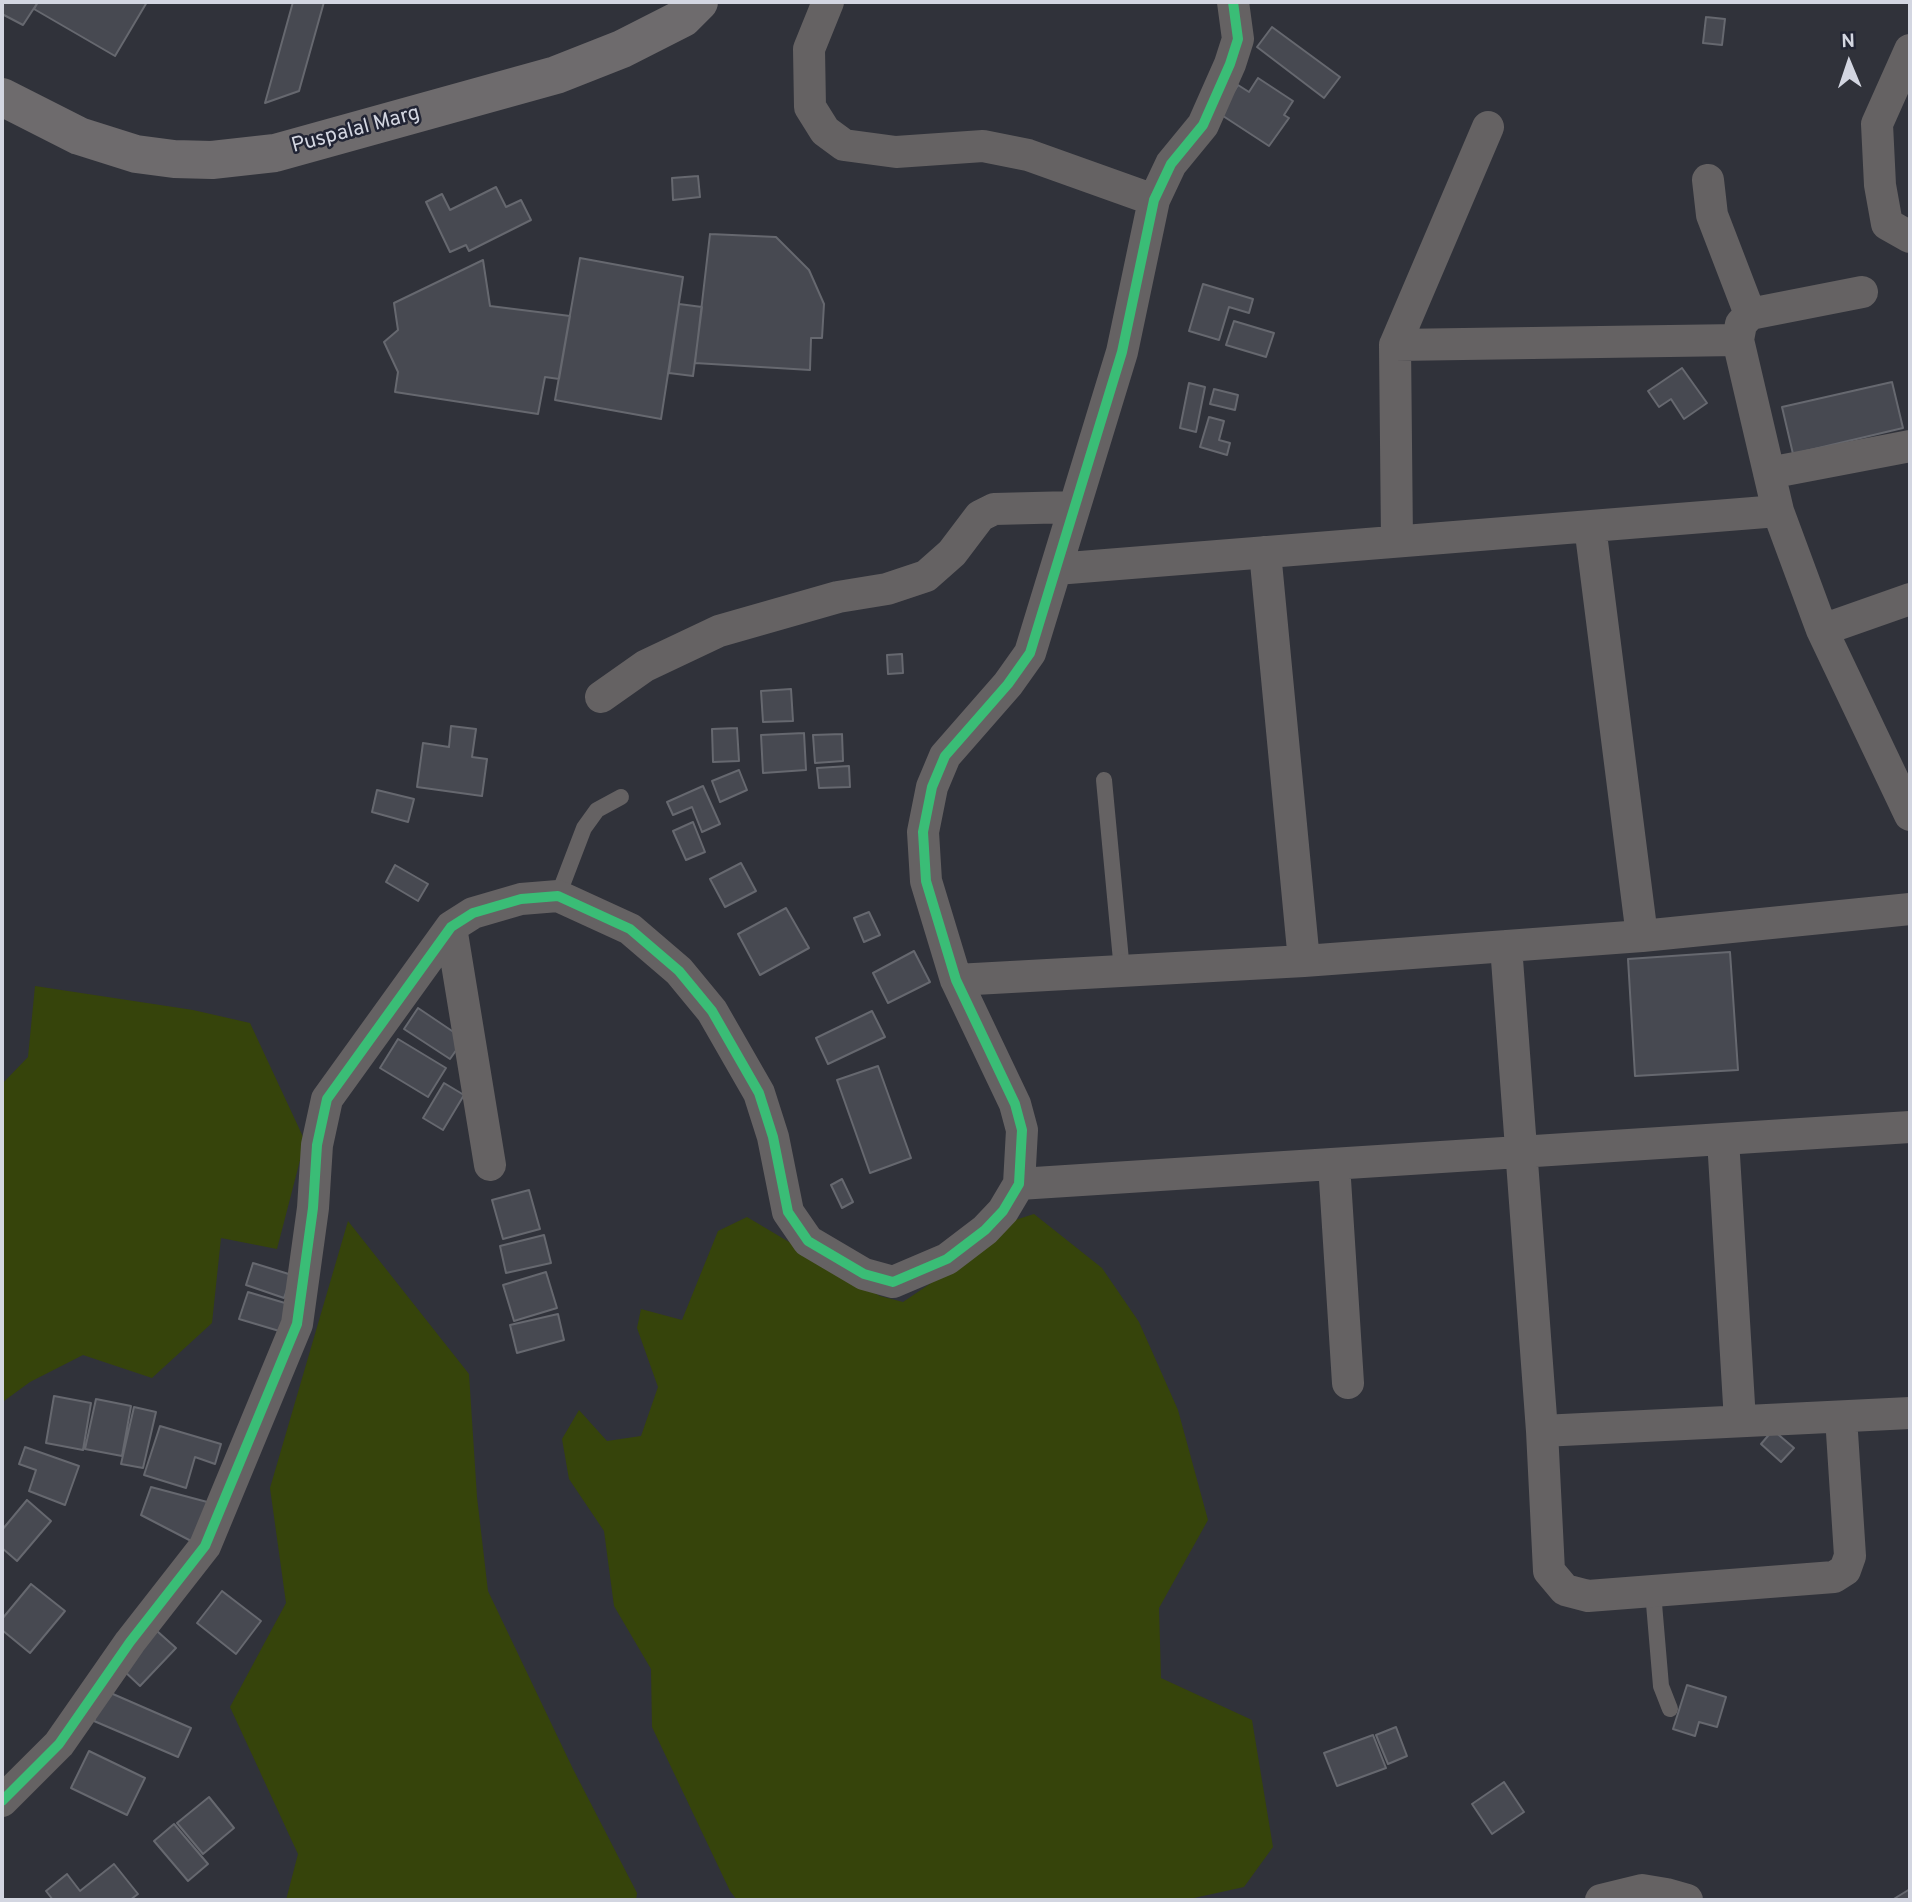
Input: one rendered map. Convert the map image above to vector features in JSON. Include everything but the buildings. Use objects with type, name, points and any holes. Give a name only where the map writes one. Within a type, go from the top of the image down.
[{"type":"main road","name":"Puspalal Marg","points":[[2,97],[79,136],[136,154],[212,160],[275,153],[556,75],[635,43],[683,18],[699,2]]},
{"type":"street","points":[[828,2],[809,50],[810,107],[825,131],[844,145],[896,152],[983,146],[1028,155],[1154,200]]},
{"type":"street","points":[[2,1801],[59,1744],[130,1642],[205,1546],[297,1324],[313,1208],[317,1144],[327,1099],[452,927],[473,913],[521,899],[558,896],[630,929],[679,971],[712,1011],[759,1093],[773,1137],[788,1212],[808,1241],[864,1274],[893,1282],[947,1259],[985,1230],[1003,1211],[1019,1184],[1022,1130],[1015,1104],[956,980],[926,881],[923,832],[932,788],[945,756],[1008,684],[1030,653],[1122,352],[1154,200],[1171,164],[1203,124],[1230,64],[1238,39],[1233,2]]},
{"type":"street","points":[[1910,50],[1877,124],[1880,185],[1887,224],[1910,237]]},
{"type":"street","points":[[1397,541],[1395,345],[1488,127]]},
{"type":"street","points":[[1708,180],[1712,215],[1744,327],[1778,511],[1822,630],[1907,800]]},
{"type":"street","points":[[1395,345],[1744,327],[1862,292]]},
{"type":"street","points":[[1769,473],[1910,446]]},
{"type":"street","points":[[601,697],[645,666],[719,631],[838,597],[887,589],[926,576],[952,553],[980,516],[994,509],[1073,507]]},
{"type":"street","points":[[1056,569],[1778,511]]},
{"type":"street","points":[[1590,526],[1642,936]]},
{"type":"street","points":[[1265,552],[1304,961]]},
{"type":"street","points":[[1822,630],[1910,599]]},
{"type":"street","points":[[956,980],[1304,961],[1642,936],[1910,909]]},
{"type":"street","points":[[452,927],[490,1166]]},
{"type":"street","points":[[1506,946],[1542,1431],[1549,1571],[1565,1590],[1588,1596],[1834,1577],[1844,1570],[1850,1556],[1841,1417]]},
{"type":"street","points":[[1019,1184],[1910,1127]]},
{"type":"street","points":[[1723,1139],[1740,1421]]},
{"type":"street","points":[[1334,1164],[1348,1383]]},
{"type":"street","points":[[1542,1431],[1910,1413]]},
{"type":"street","points":[[1601,1900],[1642,1890],[1687,1900]]},
{"type":"lane","points":[[1104,780],[1122,971]]},
{"type":"lane","points":[[558,896],[584,828],[597,810],[621,797]]},
{"type":"lane","points":[[1653,1591],[1661,1686],[1670,1709]]},
{"type":"green space","points":[[35,986],[193,1010],[250,1023],[305,1141],[277,1249],[221,1238],[212,1323],[152,1378],[83,1355],[30,1382],[4,1401],[2,1417],[2,1084],[28,1057]]},
{"type":"green space","points":[[1034,1214],[1102,1268],[1139,1322],[1178,1410],[1208,1520],[1159,1608],[1161,1678],[1252,1720],[1273,1847],[1244,1887],[1185,1900],[737,1900],[730,1891],[652,1727],[651,1669],[614,1606],[604,1531],[569,1479],[562,1439],[579,1410],[607,1441],[641,1436],[658,1387],[637,1328],[641,1309],[682,1320],[718,1231],[747,1217],[880,1296],[903,1302],[1012,1221]]},
{"type":"green space","points":[[348,1221],[469,1374],[477,1497],[488,1591],[573,1769],[637,1893],[636,1900],[286,1900],[298,1854],[230,1707],[286,1603],[270,1488]]},
{"type":"cycle path","points":[[2,1801],[59,1744],[130,1642],[205,1546],[297,1324],[313,1208],[317,1145],[327,1099],[451,927],[473,913],[521,899],[558,896],[630,929],[679,971],[712,1011],[759,1093],[773,1137],[788,1212],[808,1241],[864,1274],[893,1282],[947,1259],[985,1230],[1003,1211],[1019,1184],[1022,1130],[1015,1104],[956,980],[926,881],[923,832],[932,787],[945,756],[1008,684],[1030,653],[1122,352],[1154,200],[1171,164],[1203,125],[1230,64],[1238,39],[1233,2]]}]
